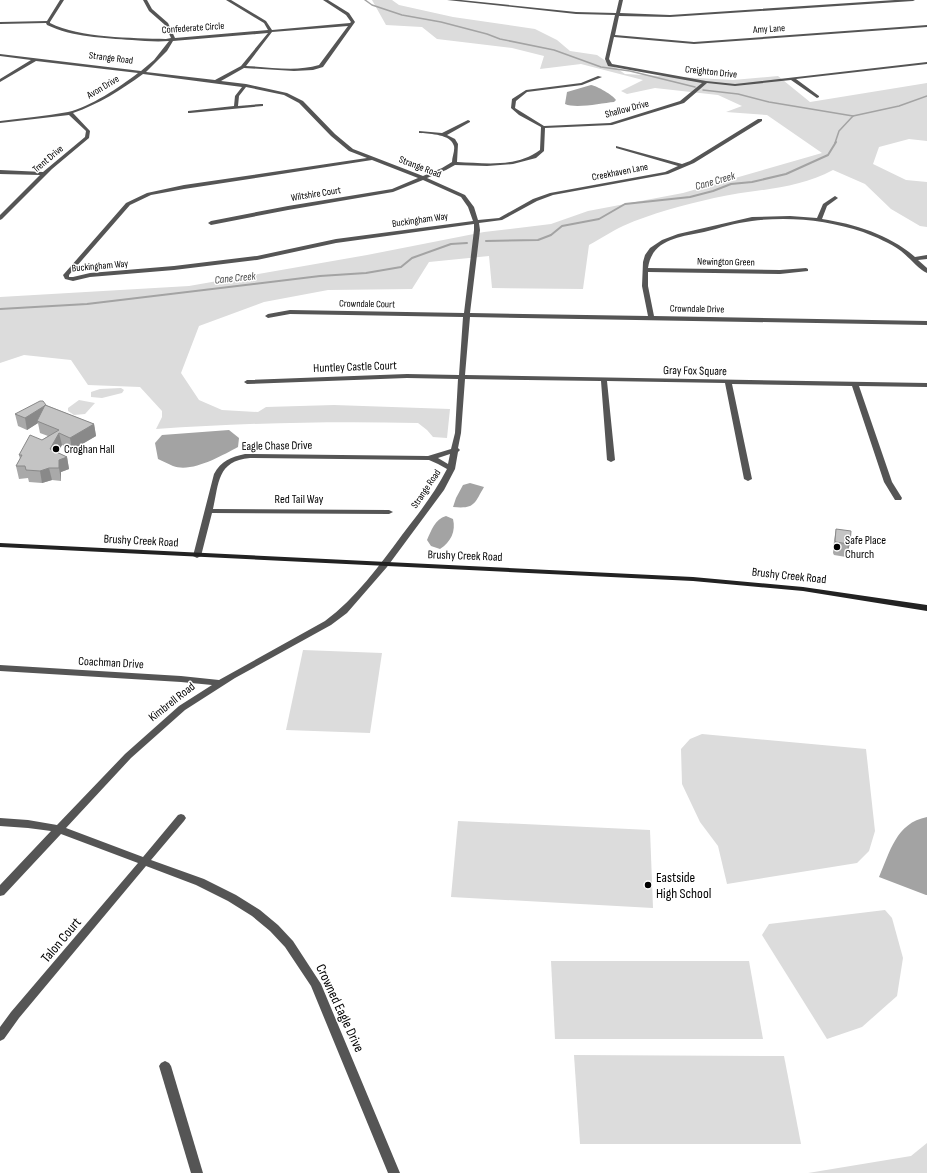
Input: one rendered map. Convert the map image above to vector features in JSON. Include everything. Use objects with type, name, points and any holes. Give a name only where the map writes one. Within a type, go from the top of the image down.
[{"type":"street","points":[[48,22],[62,0]]},
{"type":"street","points":[[145,0],[150,10],[167,24],[174,38],[173,40]]},
{"type":"street","points":[[217,81],[244,66],[271,31],[265,22],[228,0]]},
{"type":"street","points":[[244,66],[296,69],[319,67],[353,21],[351,17],[325,0]]},
{"type":"street","points":[[448,0],[526,6],[576,13],[688,16],[914,0]]},
{"type":"street","name":"Creighton Drive","points":[[621,0],[606,60],[610,65],[706,82],[734,85],[927,63]]},
{"type":"street","name":"Confederate Circle","points":[[0,23],[48,22],[51,26],[68,31],[138,39],[173,40],[352,24]]},
{"type":"street","name":"Amy Lane","points":[[612,36],[694,44],[927,26]]},
{"type":"street","name":"Avon Drive","points":[[0,122],[70,113],[96,102],[144,72],[173,40]]},
{"type":"street","name":"Strange Road","points":[[0,55],[217,81],[274,91],[298,99],[345,146],[371,159],[452,190],[463,196],[472,207],[476,221],[476,239],[464,344],[461,415],[456,450],[451,469],[440,490],[384,565]]},
{"type":"street","points":[[0,81],[36,59]]},
{"type":"street","points":[[420,132],[443,135],[456,144],[454,163],[504,163],[531,159],[542,151],[543,127],[518,113],[514,108],[514,100],[526,91],[582,84],[600,77]]},
{"type":"street","points":[[791,78],[816,97]]},
{"type":"street","name":"Shallow Drive","points":[[543,127],[600,125],[620,122],[682,102],[706,82]]},
{"type":"street","points":[[236,107],[237,96],[246,85]]},
{"type":"street","points":[[190,112],[261,105]]},
{"type":"street","name":"Trent Drive","points":[[0,218],[44,174],[84,142],[88,136],[86,129],[70,113]]},
{"type":"street","name":"Creekhaven Lane","points":[[476,221],[500,219],[535,200],[552,194],[666,173],[683,166],[760,120]]},
{"type":"street","points":[[443,135],[468,121]]},
{"type":"street","points":[[618,147],[683,166]]},
{"type":"street","name":"Buckingham Way","points":[[371,159],[184,187],[156,192],[140,197],[122,208],[66,275],[68,278],[74,278],[90,275],[174,268],[257,258],[336,240],[476,221]]},
{"type":"street","name":"Wiltshire Court","points":[[211,223],[400,188],[454,163]]},
{"type":"street","points":[[0,172],[44,174]]},
{"type":"street","points":[[819,220],[825,205],[835,198]]},
{"type":"street","points":[[651,318],[645,277],[647,257],[650,253],[660,244],[673,238],[753,219],[785,218],[819,220],[851,227],[876,236],[898,247],[927,271]]},
{"type":"street","points":[[914,259],[927,257]]},
{"type":"street","name":"Newington Green","points":[[646,270],[780,272],[806,270]]},
{"type":"street","name":"Crowndale Court","points":[[268,316],[290,312],[467,315]]},
{"type":"street","name":"Crowndale Drive","points":[[467,315],[927,323]]},
{"type":"street","name":"Huntley Castle Court","points":[[247,382],[407,376],[463,377]]},
{"type":"street","name":"Gray Fox Square","points":[[463,377],[927,385]]},
{"type":"street","points":[[604,380],[611,460]]},
{"type":"street","points":[[728,382],[748,479]]},
{"type":"street","points":[[855,384],[888,482],[898,498]]},
{"type":"street","name":"Eagle Chase Drive","points":[[197,556],[221,467],[231,460],[242,457],[428,458],[456,450]]},
{"type":"street","name":"Eagle Chase Drive","points":[[428,458],[441,462],[451,469]]},
{"type":"street","name":"Red Tail Way","points":[[209,511],[389,512]]},
{"type":"street","name":"Brushy Creek Road","points":[[0,546],[581,573],[732,582],[846,594],[927,608]]},
{"type":"street","name":"Kimbrell Road","points":[[0,892],[128,756],[168,719],[191,700],[220,682],[328,623],[344,611],[360,595],[384,565]]},
{"type":"street","name":"Coachman Drive","points":[[0,668],[220,682]]},
{"type":"street","name":"Talon Court","points":[[0,1036],[15,1015],[181,818]]},
{"type":"street","name":"Crowned Eagle Drive","points":[[0,822],[28,824],[58,829],[200,882],[232,898],[256,913],[274,928],[289,944],[316,984],[394,1173]]},
{"type":"street","points":[[165,1066],[196,1173]]},
{"type":"shaded area","points":[[372,0],[392,0],[399,5],[453,17],[535,29],[557,40],[570,51],[597,55],[625,74],[733,80],[778,76],[810,102],[927,83],[927,141],[909,139],[879,147],[873,164],[906,180],[927,182],[927,227],[920,226],[891,209],[865,184],[833,170],[805,182],[714,198],[657,213],[623,226],[589,245],[583,289],[492,288],[489,256],[429,262],[412,289],[328,290],[264,302],[199,326],[181,373],[199,400],[222,410],[258,412],[266,407],[334,405],[450,409],[447,438],[433,437],[418,423],[287,423],[156,429],[162,417],[162,411],[140,387],[88,385],[71,360],[24,355],[0,363],[0,297],[189,286],[367,255],[484,232],[551,224],[588,211],[683,193],[822,153],[767,115],[726,112],[742,106],[718,95],[655,88],[627,94],[621,91],[643,80],[581,64],[540,69],[544,56],[512,48],[437,39],[422,27],[386,25]]},
{"type":"shaded area","points":[[591,85],[605,91],[616,100],[614,102],[582,106],[565,104],[567,92]]},
{"type":"shaded area","points":[[121,388],[124,390],[122,393],[102,398],[91,397],[91,392],[100,389]]},
{"type":"shaded area","points":[[79,400],[95,403],[85,414],[74,415],[68,411],[68,408]]},
{"type":"shaded area","points":[[229,430],[239,438],[238,447],[206,462],[181,468],[158,459],[155,443],[162,435]]},
{"type":"shaded area","points":[[470,483],[484,487],[476,501],[470,506],[453,507],[463,485]]},
{"type":"shaded area","points":[[446,516],[453,519],[454,523],[450,540],[440,549],[431,546],[427,540],[432,529],[439,520]]},
{"type":"shaded area","points":[[303,650],[382,653],[370,733],[286,730]]},
{"type":"shaded area","points":[[702,734],[866,749],[875,831],[869,851],[857,863],[727,884],[718,846],[700,822],[682,784],[681,749],[690,739]]},
{"type":"shaded area","points":[[927,817],[926,895],[879,877],[891,849],[901,832],[916,820]]},
{"type":"shaded area","points":[[458,821],[650,830],[653,908],[451,897]]},
{"type":"shaded area","points":[[885,910],[892,918],[903,958],[897,996],[862,1027],[827,1039],[762,935],[769,924]]},
{"type":"shaded area","points":[[551,961],[749,961],[763,1039],[555,1039]]},
{"type":"shaded area","points":[[574,1055],[784,1056],[801,1144],[580,1144]]},
{"type":"shaded area","points":[[927,1143],[927,1173],[808,1173],[911,1156]]},
{"type":"building","points":[[40,401],[43,401],[46,405],[25,418],[15,414]]},
{"type":"building","points":[[45,405],[94,424],[70,438],[59,433],[50,449],[67,457],[59,460],[59,468],[49,468],[40,471],[26,470],[25,466],[16,466],[22,455],[19,455],[30,435],[42,440],[59,430],[37,421]]},
{"type":"building","points":[[836,529],[851,531],[850,543],[848,544],[835,541]]},
{"type":"waterway","points":[[365,0],[372,5],[402,15],[441,22],[487,34],[500,39],[554,50],[601,67],[630,71],[695,87]]},
{"type":"waterway","points":[[703,90],[738,94],[769,102],[853,116]]},
{"type":"waterway","name":"Cane Creek","points":[[853,116],[899,106],[927,96]]},
{"type":"waterway","name":"Cane Creek","points":[[835,143],[839,131],[853,116]]},
{"type":"waterway","name":"Cane Creek","points":[[486,241],[538,240],[551,235],[562,226],[599,219],[625,204],[690,197],[713,191],[731,184],[752,182],[786,174],[828,155],[836,142]]},
{"type":"waterway","name":"Cane Creek","points":[[0,309],[87,304],[320,276],[366,273],[401,267],[412,258],[451,244],[467,243]]},
{"type":"place","name":"Croghan Hall","points":[[56,449]]},
{"type":"place","name":"Safe Place Church","points":[[837,547]]},
{"type":"place","name":"Eastside High School","points":[[648,885]]}]
